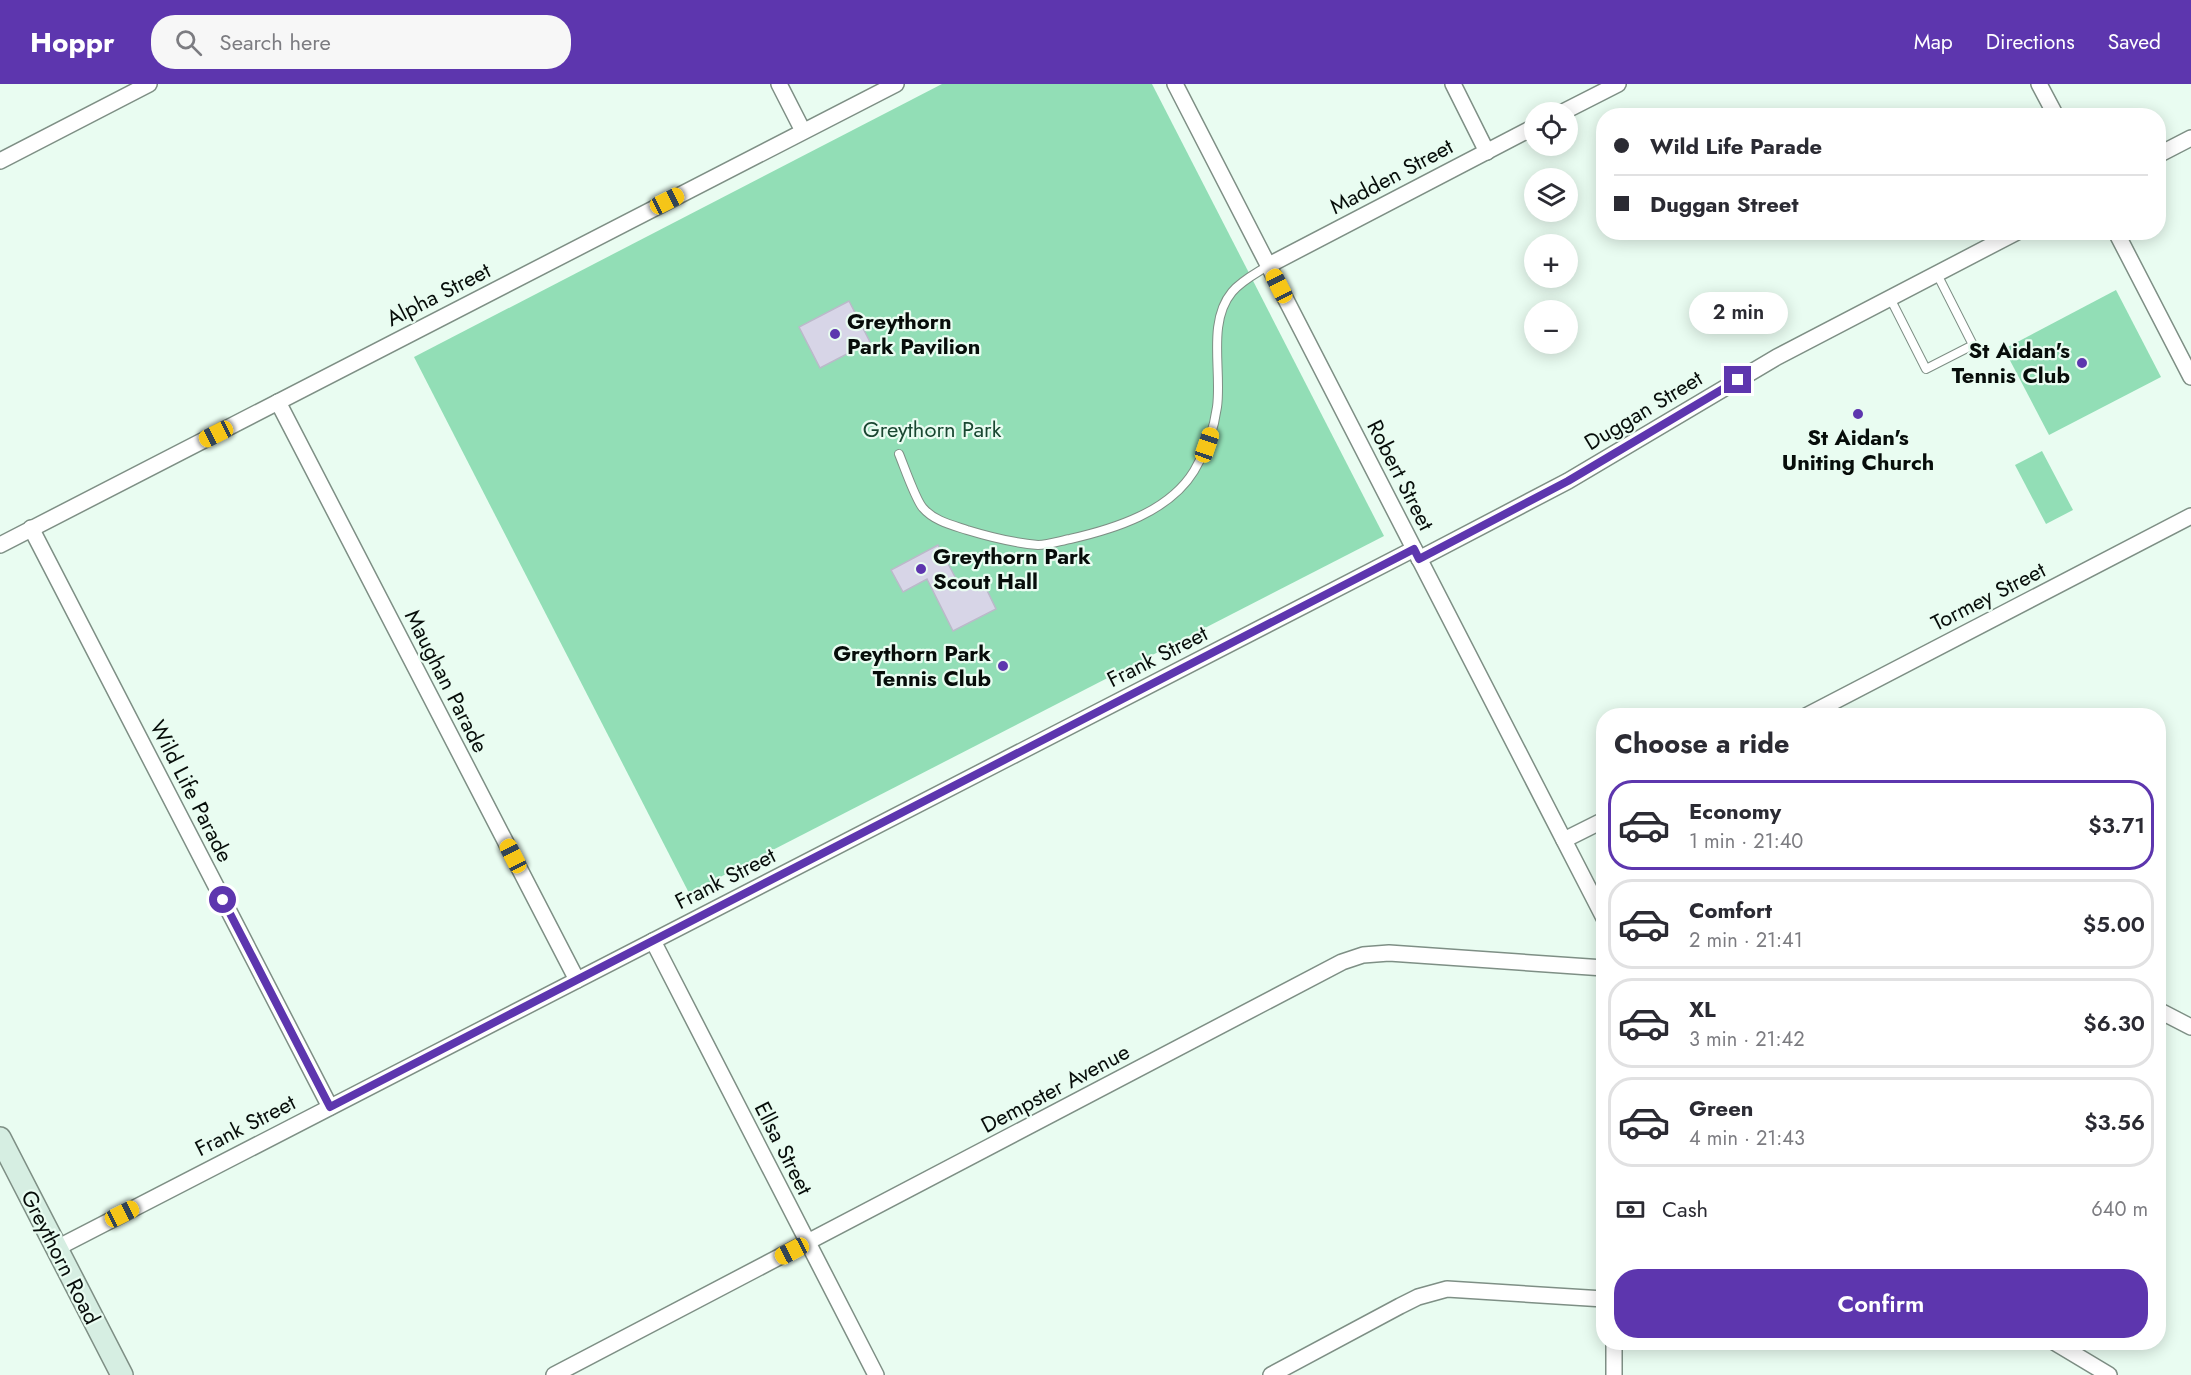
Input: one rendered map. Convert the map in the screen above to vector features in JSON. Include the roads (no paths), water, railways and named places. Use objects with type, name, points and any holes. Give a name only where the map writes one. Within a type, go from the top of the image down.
[{"type":"main road","name":"Greythorn Road","points":[[0,1138],[122,1375]]},
{"type":"street","points":[[0,161],[149,84]]},
{"type":"street","points":[[778,84],[803,131]]},
{"type":"street","name":"Alpha Street","points":[[0,544],[896,84]]},
{"type":"street","name":"Robert Street","points":[[1175,84],[1596,902]]},
{"type":"street","points":[[1453,84],[1487,152]]},
{"type":"street","points":[[1578,104],[1618,84]]},
{"type":"street","points":[[2039,84],[2052,108]]},
{"type":"street","name":"Madden Street","points":[[1269,265],[1524,132]]},
{"type":"street","points":[[2166,151],[2191,138]]},
{"type":"street","name":"Duggan Street","points":[[1417,554],[1550,492],[1777,357],[2002,240]]},
{"type":"street","points":[[2120,240],[2191,377]]},
{"type":"street","name":"Maughan Parade","points":[[278,402],[577,980]]},
{"type":"street","name":"Tormey Street","points":[[1821,708],[2191,516]]},
{"type":"street","name":"Wild Life Parade","points":[[32,528],[330,1107]]},
{"type":"street","name":"Frank Street","points":[[57,1248],[652,941],[1417,554]]},
{"type":"street","points":[[1564,840],[1596,824]]},
{"type":"street","name":"Ellsa Street","points":[[652,941],[876,1375]]},
{"type":"street","name":"Dempster Avenue","points":[[554,1375],[1353,958],[1377,953],[1402,953],[1596,967]]},
{"type":"street","points":[[2166,1014],[2190,1025]]},
{"type":"street","points":[[1270,1375],[1418,1297],[1447,1289],[1596,1298]]},
{"type":"street","points":[[1614,1350],[1614,1375]]},
{"type":"street","points":[[2067,1350],[2109,1375]]},
{"type":"lane","points":[[899,454],[922,508],[942,522],[995,538],[1040,545],[1080,537],[1141,516],[1167,499],[1180,487],[1201,459],[1214,424],[1217,405],[1219,329],[1222,314],[1232,292],[1269,265]]},
{"type":"lane","points":[[1890,298],[1926,369],[1964,350],[1973,345],[1937,274]]},
{"type":"place","name":"Greythorn Park Pavilion","points":[[835,334]]},
{"type":"place","name":"St Aidan's Tennis Club","points":[[2082,363]]},
{"type":"place","name":"St Aidan's Uniting Church","points":[[1858,414]]},
{"type":"place","name":"Greythorn Park Scout Hall","points":[[921,569]]},
{"type":"place","name":"Greythorn Park Tennis Club","points":[[1003,666]]},
{"type":"park label","name":"Greythorn Park","points":[[932,429]]}]
